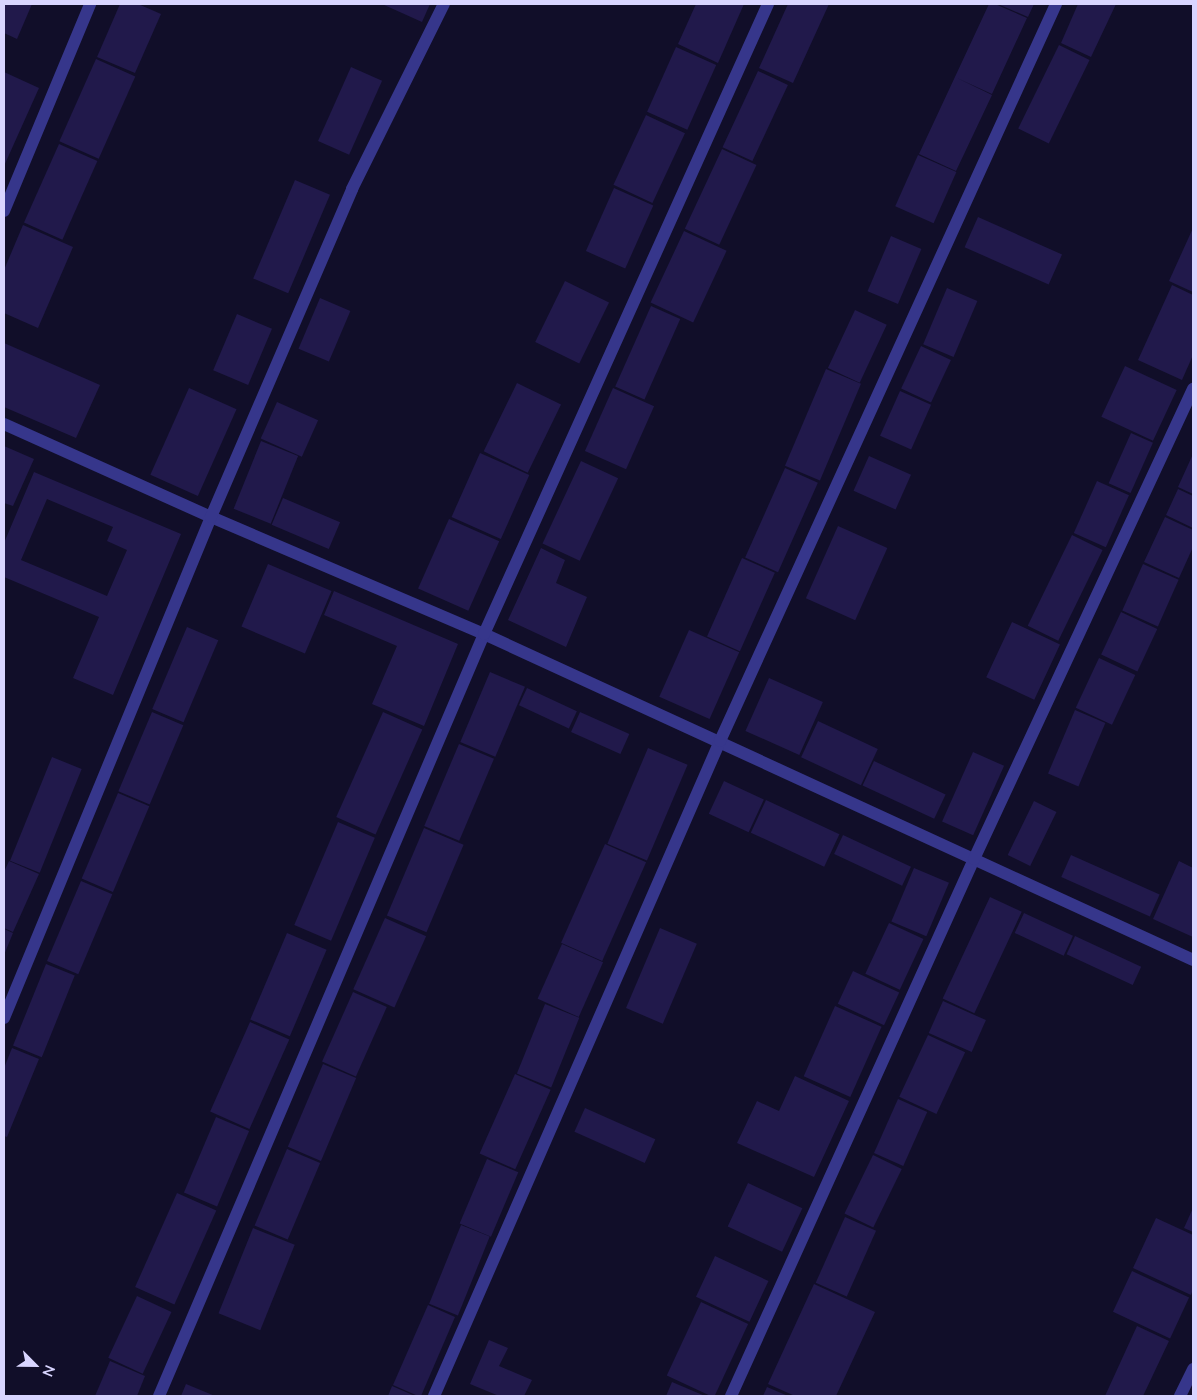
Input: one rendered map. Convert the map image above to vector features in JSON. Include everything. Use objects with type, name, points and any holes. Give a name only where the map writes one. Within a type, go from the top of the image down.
[{"type":"street","points":[[4,211],[90,4]]},
{"type":"street","points":[[4,1018],[211,517],[352,189],[444,4]]},
{"type":"street","points":[[159,1396],[484,634],[768,4]]},
{"type":"street","points":[[434,1396],[720,741],[1056,4]]},
{"type":"street","points":[[731,1396],[974,859],[1193,389]]},
{"type":"street","points":[[4,424],[211,517],[484,634],[1193,960]]},
{"type":"street","points":[[1180,1396],[1193,1368]]},
{"type":"building","points":[[4,4],[32,4],[17,39],[4,33]]},
{"type":"building","points":[[120,4],[138,4],[161,14],[135,73],[97,57]]},
{"type":"building","points":[[382,4],[430,4],[422,22]]},
{"type":"building","points":[[696,4],[744,4],[718,63],[678,44]]},
{"type":"building","points":[[788,4],[829,4],[793,83],[759,68]]},
{"type":"building","points":[[989,4],[995,4],[1027,18],[992,94],[957,78],[992,95],[956,171],[919,154]]},
{"type":"building","points":[[998,4],[1034,4],[1028,17]]},
{"type":"building","points":[[1078,4],[1116,4],[1091,57],[1061,43]]},
{"type":"building","points":[[1059,45],[1090,60],[1049,143],[1018,129]]},
{"type":"building","points":[[676,47],[716,65],[687,130],[647,112]]},
{"type":"building","points":[[96,59],[135,76],[99,159],[59,141]]},
{"type":"building","points":[[351,67],[382,81],[349,155],[318,141]]},
{"type":"building","points":[[758,71],[788,85],[752,161],[723,147]]},
{"type":"building","points":[[4,72],[39,88],[4,166]]},
{"type":"building","points":[[646,115],[685,133],[652,203],[613,185]]},
{"type":"building","points":[[59,144],[97,161],[62,240],[24,223]]},
{"type":"building","points":[[722,149],[756,165],[719,245],[685,229]]},
{"type":"building","points":[[918,155],[956,172],[934,223],[895,206]]},
{"type":"building","points":[[295,180],[330,195],[288,293],[253,278]]},
{"type":"building","points":[[614,188],[653,205],[625,269],[586,251]]},
{"type":"building","points":[[978,217],[1062,254],[1049,285],[965,247]]},
{"type":"building","points":[[23,225],[73,247],[38,328],[4,313],[4,270]]},
{"type":"building","points":[[1193,228],[1193,292],[1169,281]]},
{"type":"building","points":[[684,231],[727,251],[693,322],[651,303]]},
{"type":"building","points":[[891,236],[921,249],[898,304],[868,291]]},
{"type":"building","points":[[565,281],[609,302],[579,364],[535,342]]},
{"type":"building","points":[[1172,285],[1193,295],[1193,355],[1182,380],[1138,360]]},
{"type":"building","points":[[947,288],[977,301],[954,357],[923,344]]},
{"type":"building","points":[[320,298],[350,311],[329,362],[299,349]]},
{"type":"building","points":[[651,306],[680,319],[644,399],[615,386]]},
{"type":"building","points":[[855,310],[887,325],[860,383],[828,368]]},
{"type":"building","points":[[237,314],[272,329],[248,385],[213,370]]},
{"type":"building","points":[[4,343],[100,385],[76,438],[4,407]]},
{"type":"building","points":[[921,346],[951,360],[931,403],[901,389]]},
{"type":"building","points":[[1125,366],[1177,390],[1153,441],[1101,417]]},
{"type":"building","points":[[826,369],[861,384],[820,481],[785,466]]},
{"type":"building","points":[[517,383],[561,404],[528,473],[484,451]]},
{"type":"building","points":[[189,388],[237,409],[198,496],[150,475]]},
{"type":"building","points":[[613,388],[654,406],[626,469],[585,451]]},
{"type":"building","points":[[900,391],[931,405],[911,450],[880,436]]},
{"type":"building","points":[[277,402],[318,420],[302,457],[261,439]]},
{"type":"building","points":[[1131,433],[1153,443],[1131,493],[1109,483]]},
{"type":"building","points":[[261,441],[298,456],[271,524],[234,509]]},
{"type":"building","points":[[4,446],[34,459],[13,506],[4,503]]},
{"type":"building","points":[[480,453],[529,475],[501,539],[452,517]]},
{"type":"building","points":[[1193,454],[1193,494],[1178,487]]},
{"type":"building","points":[[869,456],[911,475],[896,509],[854,491]]},
{"type":"building","points":[[581,461],[618,478],[580,561],[543,543]]},
{"type":"building","points":[[785,468],[818,483],[778,572],[745,558]]},
{"type":"building","points":[[34,472],[181,534],[113,695],[73,678],[99,617],[4,577],[4,543]],"holes":[[[47,499],[113,527],[107,541],[127,550],[107,596],[21,560]]]},
{"type":"building","points":[[1097,481],[1129,495],[1106,547],[1074,533]]},
{"type":"building","points":[[1178,489],[1193,496],[1193,528],[1166,515]]},
{"type":"building","points":[[283,498],[340,522],[329,549],[272,525]]},
{"type":"building","points":[[1165,517],[1193,530],[1193,547],[1179,578],[1144,562]]},
{"type":"building","points":[[449,519],[499,541],[468,611],[418,588]]},
{"type":"building","points":[[838,526],[887,548],[855,620],[806,598]]},
{"type":"building","points":[[1072,535],[1103,550],[1058,641],[1028,626]]},
{"type":"building","points":[[541,548],[565,560],[556,583],[587,597],[566,647],[508,620]]},
{"type":"building","points":[[742,558],[775,573],[740,651],[707,637]]},
{"type":"building","points":[[268,564],[332,591],[305,654],[241,627]]},
{"type":"building","points":[[1143,564],[1179,580],[1158,626],[1122,611]]},
{"type":"building","points":[[334,591],[458,644],[424,726],[372,704],[397,646],[324,615]]},
{"type":"building","points":[[1121,612],[1157,629],[1137,672],[1101,655]]},
{"type":"building","points":[[1012,622],[1060,644],[1034,700],[986,677]]},
{"type":"building","points":[[187,627],[218,640],[184,722],[152,709]]},
{"type":"building","points":[[689,630],[739,652],[710,719],[659,697]]},
{"type":"building","points":[[1099,658],[1135,675],[1112,725],[1076,708]]},
{"type":"building","points":[[490,672],[525,687],[495,757],[460,742]]},
{"type":"building","points":[[769,678],[823,702],[799,755],[745,731]]},
{"type":"building","points":[[527,688],[577,711],[569,728],[519,705]]},
{"type":"building","points":[[1075,710],[1105,723],[1078,786],[1048,774]]},
{"type":"building","points":[[152,712],[183,725],[150,804],[118,791]]},
{"type":"building","points":[[383,712],[422,729],[376,835],[336,817]]},
{"type":"building","points":[[580,712],[629,734],[620,754],[571,732]]},
{"type":"building","points":[[818,721],[878,749],[861,785],[801,757]]},
{"type":"building","points":[[459,744],[494,759],[459,841],[424,826]]},
{"type":"building","points":[[648,748],[688,765],[647,861],[607,844]]},
{"type":"building","points":[[973,752],[1004,766],[973,835],[942,821]]},
{"type":"building","points":[[52,757],[82,769],[40,873],[10,861]]},
{"type":"building","points":[[874,761],[946,794],[934,819],[863,785]]},
{"type":"building","points":[[724,781],[764,800],[749,832],[709,814]]},
{"type":"building","points":[[118,793],[149,806],[113,892],[82,879]]},
{"type":"building","points":[[766,800],[839,834],[824,867],[751,833]]},
{"type":"building","points":[[1034,801],[1056,812],[1030,866],[1008,855]]},
{"type":"building","points":[[338,822],[375,838],[331,941],[294,925]]},
{"type":"building","points":[[424,828],[464,845],[426,932],[387,915]]},
{"type":"building","points":[[843,835],[911,867],[902,886],[834,854]]},
{"type":"building","points":[[605,844],[646,862],[602,961],[561,943]]},
{"type":"building","points":[[1071,855],[1160,894],[1150,916],[1061,877]]},
{"type":"building","points":[[9,861],[39,874],[13,932],[4,928],[4,872]]},
{"type":"building","points":[[1179,861],[1193,868],[1193,937],[1153,919]]},
{"type":"building","points":[[914,868],[949,883],[926,936],[891,921]]},
{"type":"building","points":[[81,881],[112,894],[78,974],[47,961]]},
{"type":"building","points":[[990,897],[1022,912],[974,1013],[943,999]]},
{"type":"building","points":[[1024,913],[1073,936],[1064,956],[1015,933]]},
{"type":"building","points":[[385,918],[426,936],[394,1008],[353,989]]},
{"type":"building","points":[[889,923],[923,939],[900,990],[865,974]]},
{"type":"building","points":[[660,928],[697,944],[663,1024],[626,1008]]},
{"type":"building","points":[[4,929],[13,933],[4,955]]},
{"type":"building","points":[[287,933],[327,950],[290,1036],[250,1020]]},
{"type":"building","points":[[1075,936],[1141,967],[1133,985],[1067,954]]},
{"type":"building","points":[[562,944],[603,962],[579,1017],[538,999]]},
{"type":"building","points":[[46,964],[75,976],[42,1057],[13,1046]]},
{"type":"building","points":[[853,971],[899,993],[884,1025],[838,1004]]},
{"type":"building","points":[[353,992],[387,1007],[356,1076],[322,1061]]},
{"type":"building","points":[[943,1001],[986,1020],[972,1052],[929,1033]]},
{"type":"building","points":[[545,1004],[579,1018],[551,1087],[517,1074]]},
{"type":"building","points":[[835,1006],[882,1027],[850,1097],[804,1076]]},
{"type":"building","points":[[250,1022],[289,1039],[249,1129],[210,1112]]},
{"type":"building","points":[[928,1035],[965,1052],[936,1114],[899,1097]]},
{"type":"building","points":[[12,1048],[39,1059],[7,1137],[4,1136],[4,1068]]},
{"type":"building","points":[[323,1064],[356,1078],[321,1161],[288,1147]]},
{"type":"building","points":[[515,1074],[551,1090],[515,1169],[480,1153]]},
{"type":"building","points":[[795,1076],[849,1101],[814,1177],[737,1143],[757,1101],[779,1111]]},
{"type":"building","points":[[898,1099],[927,1112],[903,1166],[874,1153]]},
{"type":"building","points":[[585,1108],[655,1139],[645,1163],[574,1132]]},
{"type":"building","points":[[216,1117],[249,1131],[217,1207],[184,1192]]},
{"type":"building","points":[[287,1149],[320,1163],[288,1239],[255,1225]]},
{"type":"building","points":[[873,1155],[902,1169],[873,1227],[845,1213]]},
{"type":"building","points":[[487,1159],[518,1172],[491,1237],[460,1223]]},
{"type":"building","points":[[748,1183],[802,1208],[782,1252],[728,1227]]},
{"type":"building","points":[[177,1193],[216,1210],[174,1305],[135,1287]]},
{"type":"building","points":[[1193,1208],[1193,1232],[1184,1228]]},
{"type":"building","points":[[845,1217],[876,1231],[847,1297],[816,1283]]},
{"type":"building","points":[[1156,1218],[1193,1235],[1193,1289],[1191,1295],[1133,1268]]},
{"type":"building","points":[[461,1225],[490,1237],[458,1315],[429,1304]]},
{"type":"building","points":[[253,1228],[295,1245],[260,1330],[219,1313]]},
{"type":"building","points":[[715,1256],[768,1281],[749,1322],[696,1297]]},
{"type":"building","points":[[1132,1271],[1189,1298],[1170,1338],[1113,1312]]},
{"type":"building","points":[[814,1284],[875,1312],[836,1396],[795,1396],[768,1384]]},
{"type":"building","points":[[137,1296],[171,1312],[143,1374],[108,1358]]},
{"type":"building","points":[[701,1302],[748,1324],[715,1396],[667,1375]]},
{"type":"building","points":[[428,1305],[455,1317],[421,1396],[418,1396],[393,1385]]},
{"type":"building","points":[[1137,1326],[1169,1341],[1143,1396],[1105,1396]]},
{"type":"building","points":[[489,1340],[508,1348],[499,1366],[532,1380],[524,1396],[499,1396],[470,1384]]},
{"type":"building","points":[[110,1361],[145,1376],[137,1396],[95,1396]]},
{"type":"building","points":[[672,1382],[705,1396],[666,1396]]},
{"type":"building","points":[[186,1384],[215,1396],[181,1396]]},
{"type":"building","points":[[392,1386],[415,1396],[388,1396]]},
{"type":"building","points":[[767,1387],[788,1396],[763,1396]]}]
